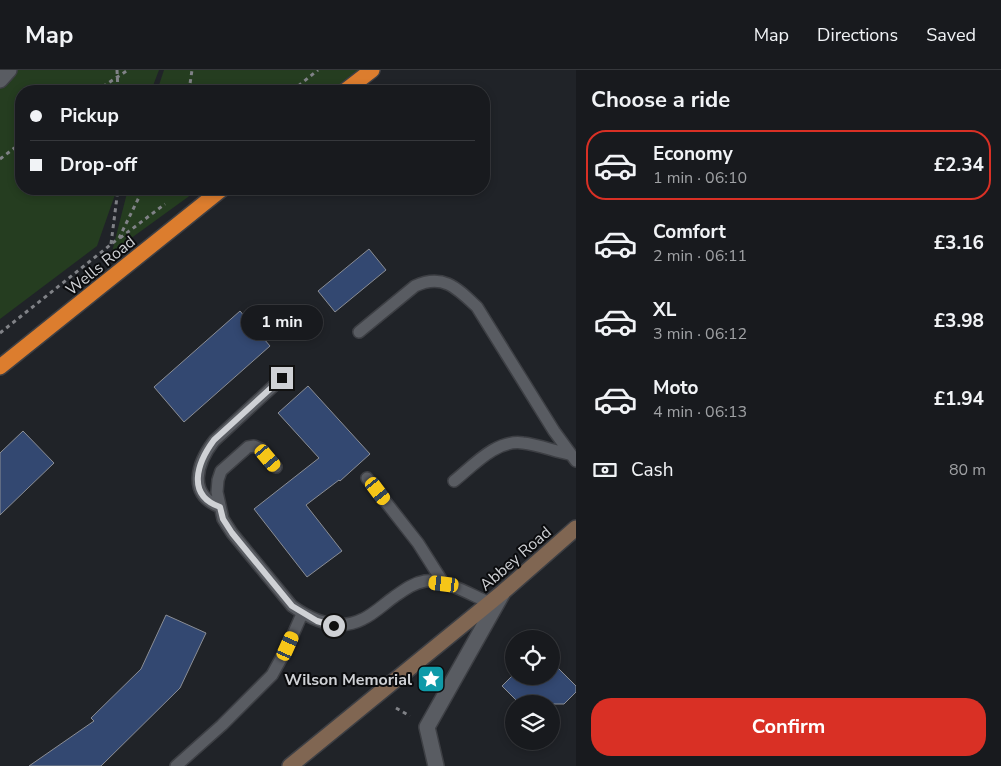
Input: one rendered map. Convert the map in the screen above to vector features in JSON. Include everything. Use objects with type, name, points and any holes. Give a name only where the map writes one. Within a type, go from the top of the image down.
[{"type":"highway","points":[[353,85],[372,70]]},
{"type":"highway","name":"Wells Road","points":[[0,367],[215,195]]},
{"type":"street","points":[[0,80],[9,70]]},
{"type":"street","name":"Abbey Road","points":[[290,766],[490,603],[576,528]]},
{"type":"street","points":[[436,766],[427,727],[503,592]]},
{"type":"lane","points":[[359,332],[415,286],[424,281],[435,280],[448,283],[462,292],[477,307],[572,457]]},
{"type":"lane","points":[[220,507],[210,503],[201,493],[198,478],[199,466],[205,452],[214,440],[282,378]]},
{"type":"lane","points":[[454,481],[495,449],[508,444],[523,443],[572,457]]},
{"type":"lane","points":[[276,467],[261,449],[254,446],[248,447],[220,471],[217,492],[223,519],[232,533],[292,606],[302,614],[334,626],[352,624],[363,619],[411,585],[425,581],[444,584],[490,603]]},
{"type":"lane","points":[[368,478],[418,543],[444,584]]},
{"type":"lane","points":[[176,766],[222,725],[272,675],[288,646],[302,614]]},
{"type":"path","points":[[116,70],[118,85]]},
{"type":"path","points":[[105,85],[128,70]]},
{"type":"path","points":[[190,85],[192,70]]},
{"type":"path","points":[[299,85],[318,70]]},
{"type":"path","points":[[0,159],[15,148]]},
{"type":"path","points":[[111,245],[117,195]]},
{"type":"path","points":[[119,238],[140,195]]},
{"type":"path","points":[[0,334],[119,238],[167,203]]},
{"type":"path","points":[[376,696],[427,727]]},
{"type":"green space","points":[[0,70],[159,70],[153,85],[15,85],[15,195],[115,195],[97,246],[0,319]]},
{"type":"green space","points":[[164,70],[363,70],[342,85],[159,85]]},
{"type":"green space","points":[[126,195],[191,195],[112,252]]},
{"type":"building","points":[[369,249],[386,270],[335,312],[318,291]]},
{"type":"building","points":[[240,311],[270,346],[184,422],[154,387]]},
{"type":"building","points":[[308,386],[370,454],[340,481],[306,505],[342,551],[307,577],[254,509],[319,458],[278,413]]},
{"type":"building","points":[[23,431],[54,463],[0,515],[0,453]]},
{"type":"building","points":[[166,615],[206,633],[180,688],[101,766],[29,766],[94,721],[91,718],[141,669]]},
{"type":"building","points":[[560,670],[576,686],[576,692],[564,704],[560,704],[560,695],[511,695],[502,686],[505,683],[505,685],[560,685]]},
{"type":"place","name":"Wilson Memorial","points":[[431,679]]},
{"type":"route","points":[[282,378],[214,440],[205,452],[199,466],[198,478],[201,493],[210,503],[220,507],[223,519],[232,533],[292,606],[302,614],[334,626]]}]
